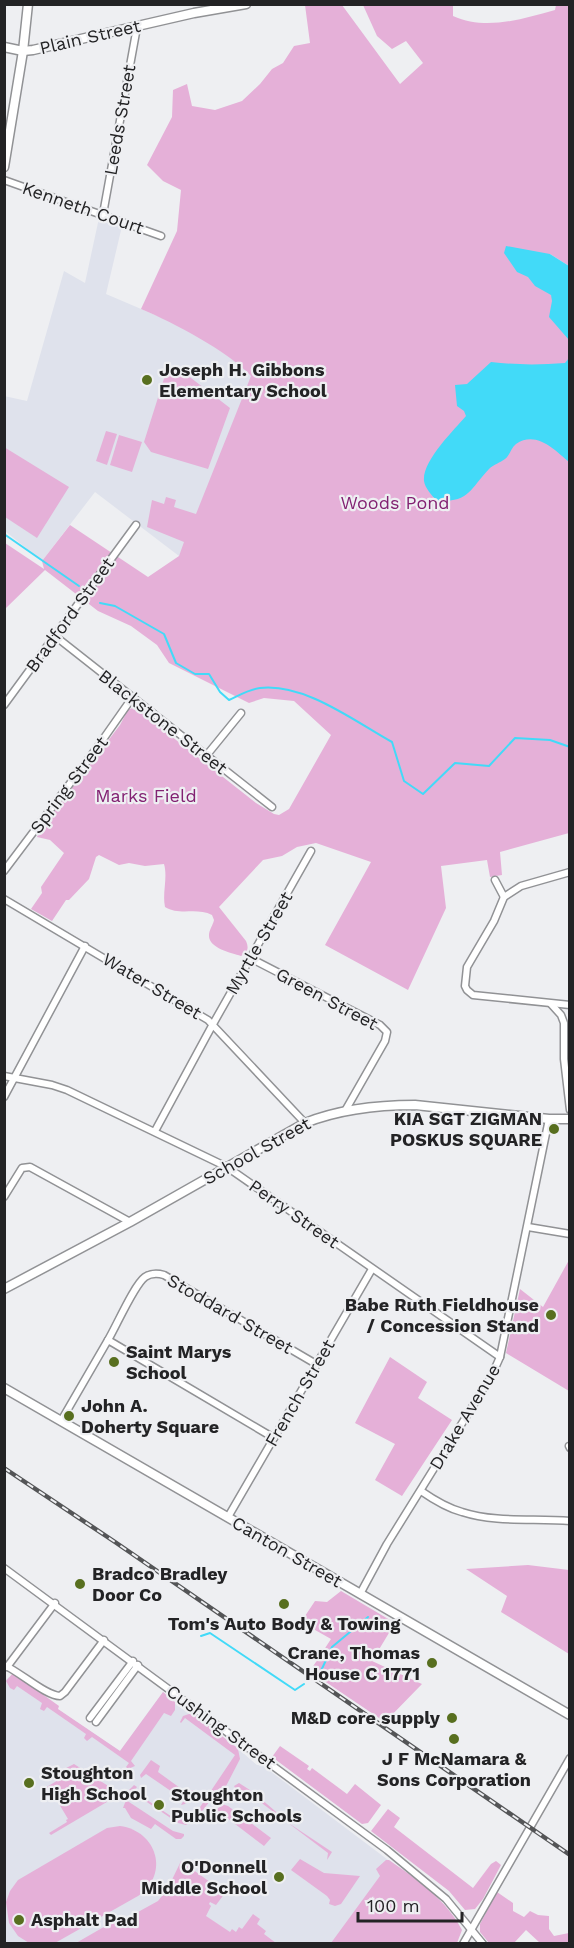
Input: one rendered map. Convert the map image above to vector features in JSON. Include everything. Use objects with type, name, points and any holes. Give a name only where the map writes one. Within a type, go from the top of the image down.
[{"type":"street","points":[[4,167],[23,51],[28,4]]},
{"type":"street","name":"Plain Street","points":[[4,47],[23,51],[194,13],[246,4]]},
{"type":"street","name":"Leeds Street","points":[[103,214],[137,27]]},
{"type":"street","name":"Kenneth Court","points":[[4,180],[161,236]]},
{"type":"street","name":"Bradford Street","points":[[4,705],[136,525]]},
{"type":"street","name":"Blackstone Street","points":[[55,636],[272,807]]},
{"type":"street","name":"Spring Street","points":[[4,872],[132,698]]},
{"type":"street","points":[[206,756],[241,713]]},
{"type":"street","name":"Myrtle Street","points":[[155,1131],[311,851]]},
{"type":"street","points":[[570,872],[521,886],[504,897],[494,921],[467,967],[465,986],[473,995],[570,1005]]},
{"type":"street","points":[[495,880],[504,897]]},
{"type":"street","name":"Water Street","points":[[4,899],[192,1009],[213,1024],[305,1123]]},
{"type":"street","points":[[4,1097],[85,946]]},
{"type":"street","name":"Green Street","points":[[252,959],[380,1025],[387,1032],[385,1041],[345,1111]]},
{"type":"street","points":[[549,1003],[561,1015],[567,1034],[564,1059],[570,1110]]},
{"type":"street","name":"Perry Street","points":[[4,1076],[67,1090],[227,1167],[500,1357]]},
{"type":"street","name":"School Street","points":[[4,1289],[305,1123],[330,1114],[393,1105],[415,1105],[549,1119],[570,1119]]},
{"type":"street","name":"Drake Avenue","points":[[360,1594],[492,1375],[500,1357],[549,1119]]},
{"type":"street","points":[[4,1197],[22,1168],[30,1167],[130,1221]]},
{"type":"street","points":[[528,1227],[570,1234]]},
{"type":"street","name":"French Street","points":[[228,1517],[372,1269]]},
{"type":"street","name":"Stoddard Street","points":[[108,1340],[140,1281],[151,1274],[158,1274],[164,1275],[316,1364]]},
{"type":"street","points":[[60,1421],[108,1340],[274,1438]]},
{"type":"street","name":"Canton Street","points":[[4,1388],[570,1715]]},
{"type":"street","points":[[421,1491],[457,1510],[477,1516],[570,1521]]},
{"type":"street","name":"Cushing Street","points":[[4,1568],[55,1603],[387,1850],[441,1895],[483,1944]]},
{"type":"street","points":[[55,1603],[6,1667],[16,1670],[51,1695],[60,1696],[104,1640]]},
{"type":"street","points":[[90,1718],[135,1663]]},
{"type":"street","points":[[96,1722],[135,1663]]},
{"type":"street","points":[[463,1944],[570,1758]]},
{"type":"shaded area","name":"Joseph H. Gibbons Elementary School","points":[[99,218],[122,226],[106,294],[202,335],[345,235],[179,556],[95,492],[42,561],[5,531],[4,396],[27,401],[64,271],[85,283]]},
{"type":"shaded area","name":"Stoughton Public Schools","points":[[9,1677],[120,1751],[163,1692],[174,1703],[235,1746],[257,1765],[262,1765],[428,1890],[450,1912],[457,1943],[5,1943],[4,1682]]},
{"type":"green space","name":"Marks Field","points":[[305,5],[342,5],[400,84],[423,63],[406,41],[392,49],[377,36],[363,5],[453,5],[453,16],[478,23],[491,23],[517,20],[555,10],[556,5],[569,5],[569,266],[550,254],[551,295],[569,325],[569,833],[500,852],[502,875],[490,877],[487,860],[441,866],[446,908],[408,990],[325,945],[371,862],[316,843],[297,847],[282,856],[263,860],[219,907],[246,941],[247,950],[241,956],[216,947],[212,943],[209,935],[214,920],[212,915],[170,910],[165,907],[164,864],[119,865],[99,855],[96,857],[89,879],[69,900],[66,900],[52,921],[31,909],[42,893],[41,887],[64,853],[50,840],[37,837],[40,830],[120,725],[129,708],[133,706],[256,803],[279,815],[289,809],[331,735],[294,701],[264,698],[249,703],[169,663],[157,645],[131,626],[98,611],[45,570],[5,609],[5,543],[44,569],[42,561],[70,525],[148,577],[179,556],[184,542],[147,527],[152,500],[164,504],[166,497],[176,500],[174,507],[196,514],[251,376],[215,348],[141,309],[177,231],[181,190],[163,181],[147,165],[172,117],[173,90],[187,84],[192,106],[215,110],[242,101],[272,69],[283,63],[294,46],[310,43]]},
{"type":"green space","points":[[178,368],[230,408],[208,469],[151,452],[144,442],[167,369],[175,372]]},
{"type":"green space","points":[[106,431],[117,434],[107,465],[96,461]]},
{"type":"green space","points":[[119,435],[142,442],[132,472],[110,465]]},
{"type":"green space","points":[[4,447],[69,487],[37,538],[5,517]]},
{"type":"green space","points":[[569,1260],[569,1391],[506,1353],[520,1289],[543,1307]]},
{"type":"green space","points":[[390,1357],[427,1382],[418,1398],[452,1420],[402,1496],[375,1480],[395,1444],[355,1423]]},
{"type":"green space","points":[[528,1565],[569,1570],[569,1654],[501,1612],[507,1596],[466,1569]]},
{"type":"green space","points":[[341,1591],[395,1623],[372,1661],[422,1684],[385,1722],[311,1672],[331,1639],[301,1622],[315,1601],[327,1602]]},
{"type":"green space","points":[[13,1673],[59,1706],[58,1709],[120,1751],[163,1692],[175,1702],[175,1710],[171,1716],[164,1713],[131,1761],[135,1766],[128,1769],[126,1767],[129,1763],[92,1737],[87,1741],[84,1738],[86,1734],[47,1707],[44,1711],[40,1709],[42,1703],[17,1686],[14,1690],[10,1688],[6,1681]]},
{"type":"green space","points":[[193,1714],[235,1746],[240,1759],[224,1790],[214,1796],[195,1820],[186,1825],[178,1823],[129,1790],[134,1785],[137,1787],[134,1791],[178,1821],[184,1814],[192,1819],[235,1755],[185,1718],[180,1722],[183,1716]]},
{"type":"green space","points":[[280,1746],[309,1766],[307,1769],[310,1771],[312,1768],[347,1794],[355,1784],[381,1805],[368,1823],[362,1824],[272,1757]]},
{"type":"green space","points":[[151,1760],[160,1766],[158,1772],[187,1793],[193,1790],[194,1792],[185,1804],[181,1805],[184,1800],[146,1774],[141,1778],[140,1775]]},
{"type":"green space","points":[[74,1764],[116,1791],[117,1796],[51,1835],[49,1833],[67,1822],[68,1819],[52,1792],[48,1794],[45,1788],[65,1776],[62,1770]]},
{"type":"green space","points":[[239,1783],[290,1824],[332,1852],[327,1860],[328,1853],[251,1795],[239,1795],[234,1786]]},
{"type":"green space","points":[[126,1800],[184,1836],[176,1839],[155,1824],[151,1829],[131,1818],[123,1808]]},
{"type":"green space","points":[[222,1804],[271,1838],[264,1846],[218,1811],[212,1819],[210,1817]]},
{"type":"green space","points":[[388,1809],[400,1818],[394,1827],[473,1888],[491,1864],[496,1861],[501,1865],[483,1899],[475,1909],[465,1910],[449,1891],[371,1831]]},
{"type":"green space","points":[[120,1826],[143,1836],[155,1855],[154,1876],[148,1887],[138,1896],[55,1943],[29,1943],[18,1936],[9,1923],[6,1902],[18,1880],[107,1828]]},
{"type":"green space","points":[[300,1859],[324,1873],[360,1876],[341,1904],[335,1906],[329,1904],[330,1900],[327,1896],[291,1870]]},
{"type":"green space","points":[[386,1860],[420,1882],[448,1909],[462,1930],[457,1943],[331,1943],[380,1876],[376,1869]]},
{"type":"green space","points":[[181,1861],[225,1893],[216,1905],[210,1902],[211,1906],[206,1916],[230,1932],[232,1929],[236,1932],[239,1927],[242,1929],[253,1914],[260,1919],[257,1924],[266,1931],[264,1934],[276,1943],[76,1943],[116,1920],[118,1923],[158,1901],[168,1888]]},
{"type":"green space","points":[[497,1892],[513,1903],[513,1911],[524,1917],[530,1911],[538,1915],[549,1916],[549,1929],[554,1936],[569,1933],[569,1943],[540,1943],[526,1930],[514,1943],[489,1943],[480,1932],[480,1924]]},
{"type":"water","points":[[506,246],[550,254],[569,266],[569,340],[549,317],[551,295],[535,286],[528,277],[517,272],[504,253]]},
{"type":"water","name":"Woods Pond","points":[[569,358],[569,462],[545,443],[531,439],[523,440],[514,446],[505,459],[489,469],[463,497],[437,501],[426,486],[425,473],[433,455],[466,416],[464,411],[457,406],[455,385],[467,384],[491,362],[556,364],[565,363]]},
{"type":"waterway","points":[[4,534],[79,586]]},
{"type":"waterway","points":[[100,603],[115,606],[164,634],[176,663],[195,674],[209,674],[220,692],[229,700],[248,691],[277,688],[312,697],[345,714],[392,742],[404,781],[423,794],[455,763],[489,766],[515,738],[550,740],[570,747]]},
{"type":"waterway","points":[[320,1673],[332,1647],[368,1617]]},
{"type":"waterway","points":[[201,1636],[210,1633],[295,1690],[304,1684]]},
{"type":"railway","points":[[4,1468],[570,1855]]},
{"type":"place","name":"Joseph H. Gibbons Elementary School","points":[[147,380]]},
{"type":"place","name":"KIA SGT ZIGMAN POSKUS SQUARE","points":[[554,1129]]},
{"type":"place","name":"Babe Ruth Fieldhouse / Concession Stand","points":[[551,1315]]},
{"type":"place","name":"Saint Marys School","points":[[114,1362]]},
{"type":"place","name":"John A. Doherty Square","points":[[69,1416]]},
{"type":"place","name":"Bradco Bradley Door Co","points":[[80,1584]]},
{"type":"place","name":"Tom's Auto Body & Towing","points":[[284,1604]]},
{"type":"place","name":"Crane, Thomas House C 1771","points":[[432,1663]]},
{"type":"place","name":"M&D core supply","points":[[452,1718]]},
{"type":"place","name":"J F McNamara & Sons Corporation","points":[[454,1739]]},
{"type":"place","name":"Stoughton High School","points":[[29,1783]]},
{"type":"place","name":"Stoughton Public Schools","points":[[159,1805]]},
{"type":"place","name":"O'Donnell Middle School","points":[[279,1877]]},
{"type":"place","name":"Asphalt Pad","points":[[19,1920]]}]
